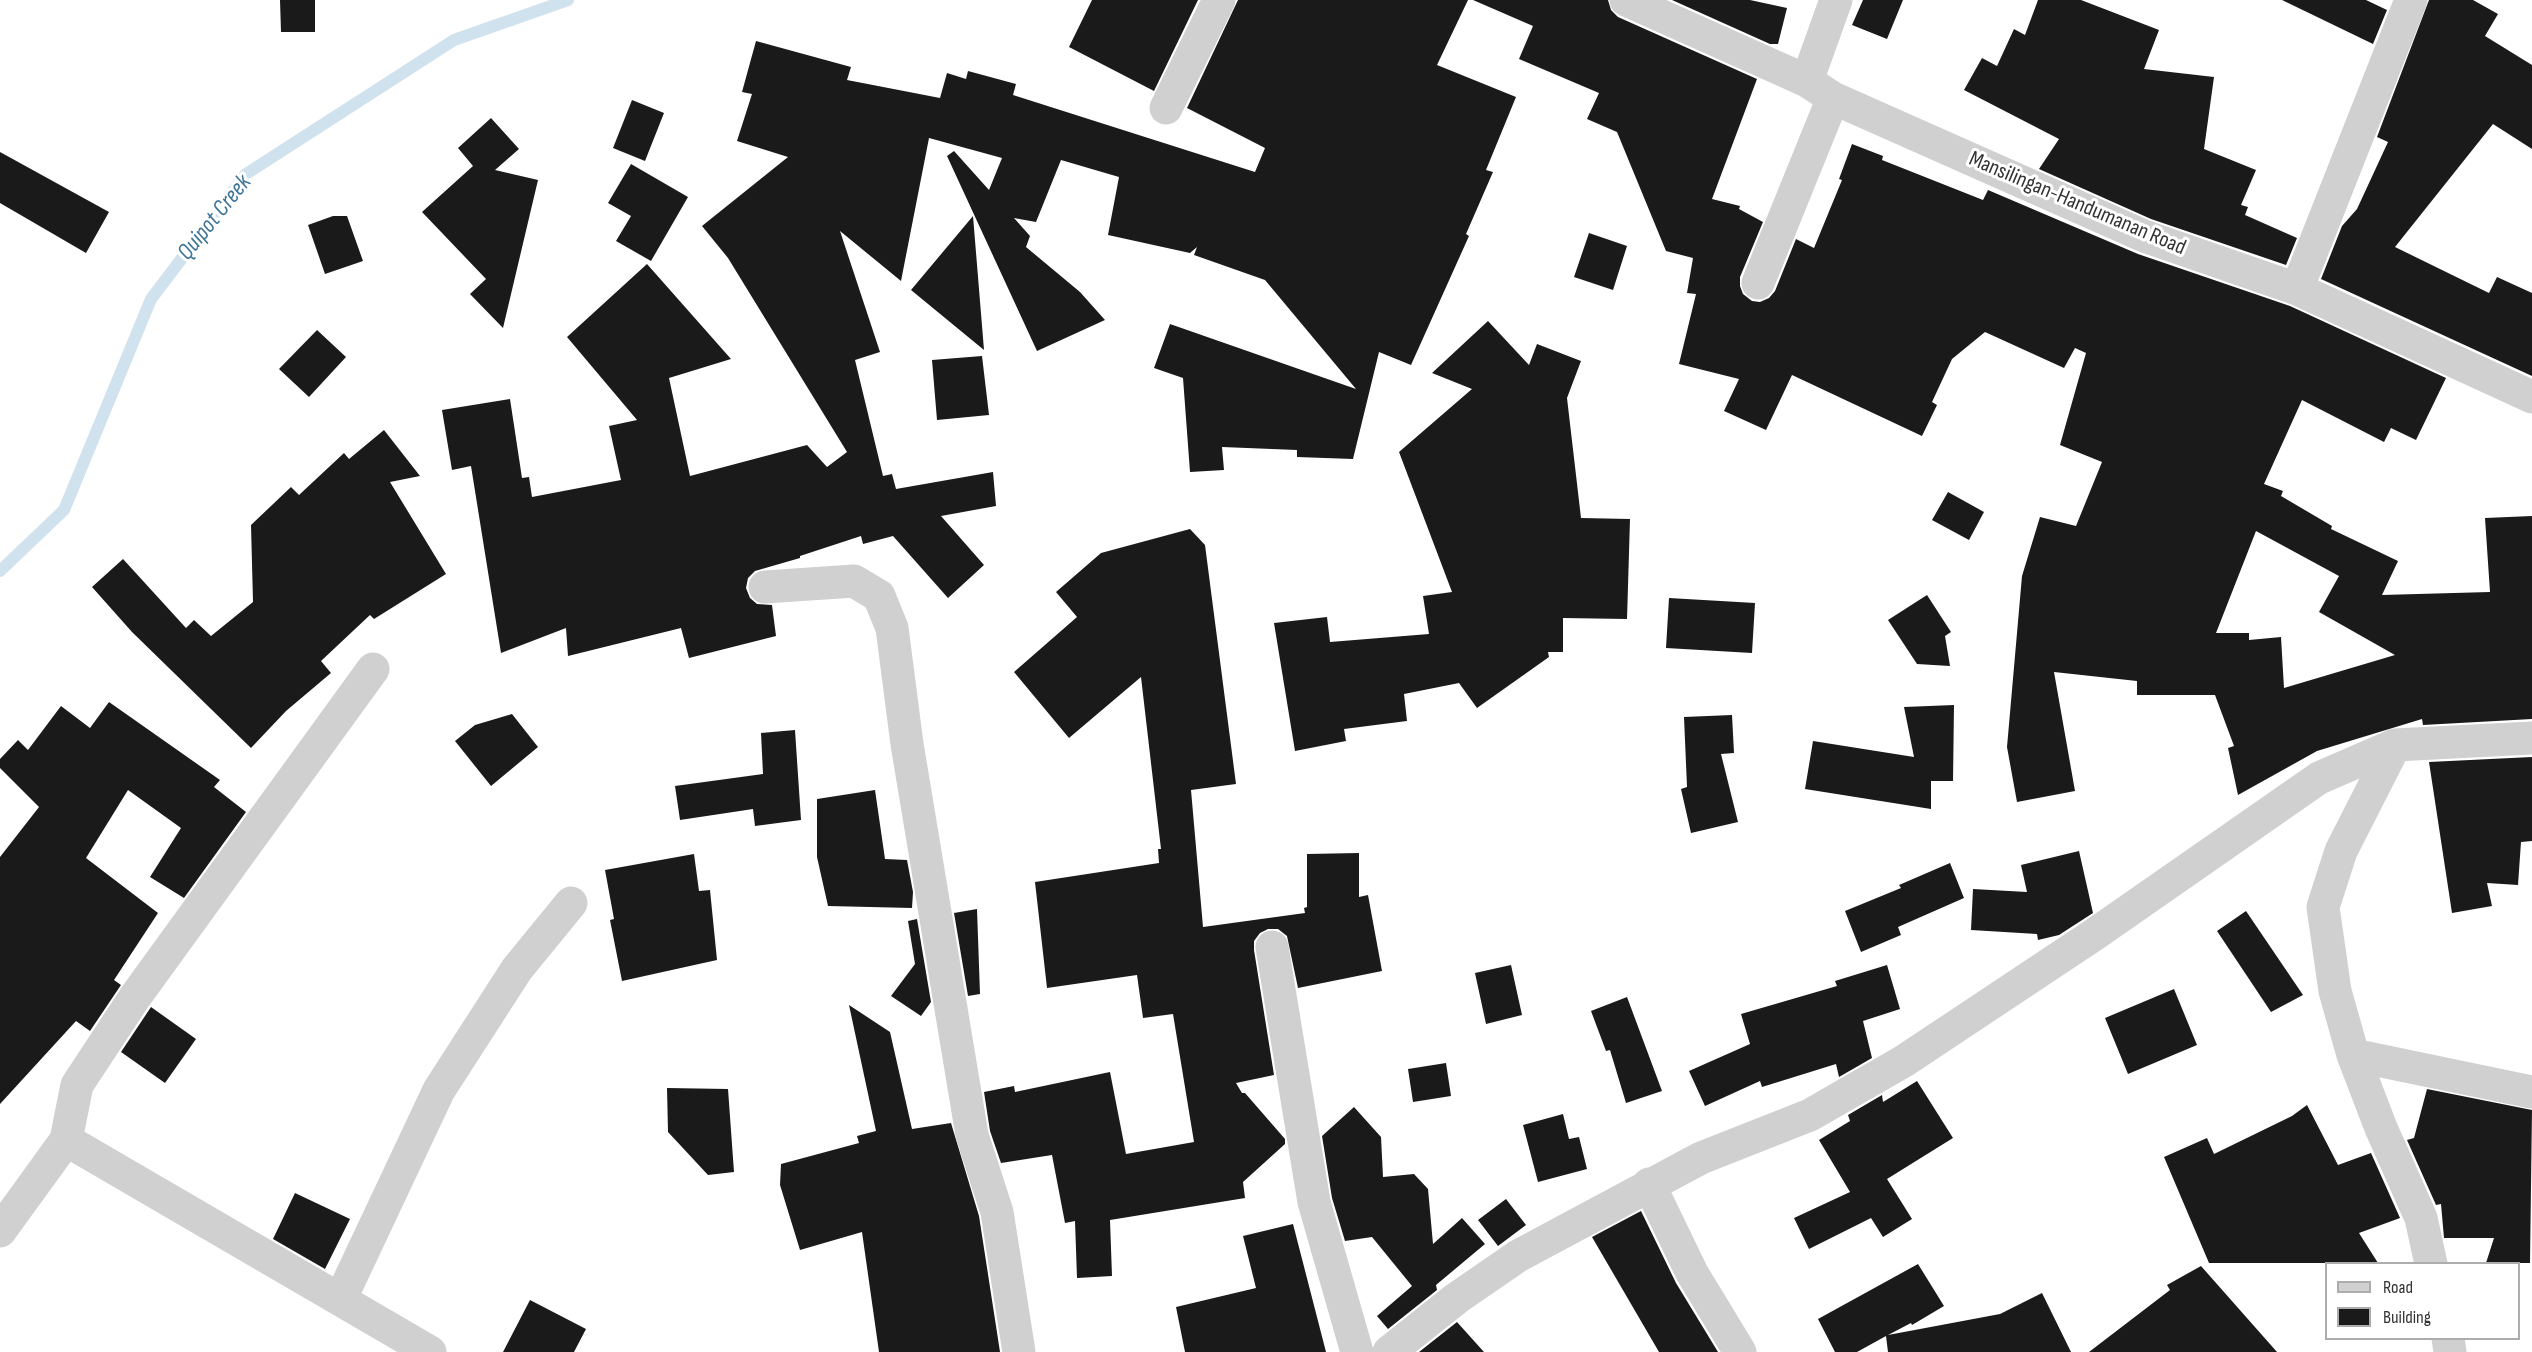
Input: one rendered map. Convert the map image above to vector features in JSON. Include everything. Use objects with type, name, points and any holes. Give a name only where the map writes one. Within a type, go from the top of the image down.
[{"type":"street","points":[[1166,108],[1219,0]]},
{"type":"street","name":"Mansilingan-Handumanan Road","points":[[1626,0],[2144,236],[2297,289],[2532,397]]},
{"type":"street","points":[[1758,283],[1820,89],[1836,0]]},
{"type":"street","points":[[2297,289],[2411,0]]},
{"type":"street","points":[[765,587],[854,580],[879,596],[892,627],[906,744],[972,1135],[997,1212],[1019,1352]]},
{"type":"street","points":[[0,1231],[66,1140],[77,1085],[135,997],[373,669]]},
{"type":"street","points":[[1389,1352],[1457,1298],[1518,1256],[1701,1158],[1810,1115],[1904,1061],[2095,934],[2319,778],[2395,745],[2532,738]]},
{"type":"street","points":[[2395,745],[2341,851],[2323,907],[2335,991],[2353,1055],[2381,1128],[2421,1218],[2432,1262]]},
{"type":"street","points":[[341,1298],[439,1090],[517,969],[571,903]]},
{"type":"street","points":[[1272,947],[1314,1202],[1357,1352]]},
{"type":"street","points":[[2353,1055],[2532,1092]]},
{"type":"street","points":[[66,1140],[341,1298],[430,1352]]},
{"type":"street","points":[[1649,1184],[1692,1273],[1740,1352]]},
{"type":"building","points":[[280,0],[315,0],[315,32],[281,32]]},
{"type":"building","points":[[1092,0],[1198,0],[1154,91],[1069,47]]},
{"type":"building","points":[[1238,0],[1468,0],[1437,65],[1516,97],[1486,170],[1493,172],[1466,234],[1469,236],[1411,365],[1379,352],[1353,459],[1297,457],[1297,450],[1222,447],[1224,470],[1190,472],[1183,378],[1154,368],[1170,324],[1356,389],[1265,280],[1194,255],[1197,247],[1190,253],[1108,235],[1119,177],[1061,160],[1036,222],[1014,218],[1030,236],[1026,247],[1080,292],[1105,320],[1037,351],[947,156],[954,151],[989,190],[1002,158],[929,138],[901,281],[840,231],[880,352],[855,360],[883,476],[892,474],[896,489],[993,472],[996,506],[941,516],[984,565],[948,598],[893,536],[863,544],[861,536],[755,571],[748,578],[746,588],[750,598],[757,604],[772,605],[776,636],[689,658],[681,628],[568,656],[566,628],[501,653],[471,466],[452,470],[442,410],[510,399],[522,478],[529,477],[532,497],[621,480],[609,426],[637,420],[567,337],[647,264],[731,359],[669,378],[690,476],[807,445],[827,467],[847,452],[728,258],[702,226],[788,157],[737,141],[752,94],[742,92],[756,41],[851,67],[847,80],[940,98],[947,73],[966,79],[968,71],[1016,84],[1013,95],[1255,172],[1265,148],[1187,108]]},
{"type":"building","points":[[1473,0],[1608,0],[1611,10],[1618,17],[1757,79],[1712,199],[1740,206],[1739,209],[1763,222],[1740,277],[1743,294],[1752,301],[1760,302],[1769,298],[1775,291],[1796,239],[1814,248],[1842,180],[1839,179],[1852,144],[1883,156],[1882,160],[1983,200],[1988,190],[2138,254],[2290,306],[2446,378],[2416,440],[2391,428],[2384,442],[2302,400],[2264,484],[2283,491],[2281,496],[2332,526],[2331,529],[2398,561],[2382,595],[2490,592],[2485,518],[2532,516],[2532,719],[2423,725],[2422,719],[2317,751],[2238,795],[2228,748],[2234,746],[2215,695],[2137,695],[2137,681],[2054,672],[2075,791],[2017,802],[2007,747],[2022,576],[2040,517],[2076,526],[2102,462],[2060,445],[2086,353],[2075,348],[2064,368],[1985,332],[1952,359],[1932,402],[1937,405],[1922,436],[1792,375],[1766,430],[1724,411],[1739,379],[1679,364],[1696,294],[1687,293],[1693,258],[1666,251],[1617,132],[1587,119],[1599,93],[1519,59],[1533,26]],"holes":[[[2256,531],[2339,576],[2319,612],[2395,655],[2284,688],[2281,637],[2249,640],[2249,633],[2216,633]]]},
{"type":"building","points":[[1672,0],[1750,0],[1787,8],[1778,44],[1770,44]]},
{"type":"building","points":[[1863,0],[1903,0],[1887,39],[1852,25]]},
{"type":"building","points":[[2038,0],[2081,0],[2159,30],[2144,69],[2214,77],[2204,149],[2256,170],[2241,205],[2248,207],[2245,215],[2297,238],[2286,265],[2151,219],[2039,169],[2059,139],[1964,90],[1982,58],[1997,66],[2014,29],[2025,35]]},
{"type":"building","points":[[2282,0],[2366,0],[2387,10],[2373,44]]},
{"type":"building","points":[[2429,0],[2473,0],[2498,14],[2485,36],[2532,65],[2532,149],[2493,124],[2395,247],[2489,293],[2497,277],[2532,293],[2532,376],[2321,279],[2342,226],[2357,209],[2388,142],[2377,137]]},
{"type":"building","points":[[632,100],[664,113],[645,161],[613,148]]},
{"type":"building","points":[[491,118],[519,149],[495,170],[538,180],[503,328],[470,294],[486,279],[422,212],[473,166],[458,148]]},
{"type":"building","points":[[0,152],[109,212],[86,253],[0,203]]},
{"type":"building","points":[[631,164],[688,197],[651,261],[616,241],[631,216],[608,203]]},
{"type":"building","points":[[333,216],[347,216],[363,261],[325,274],[308,225]]},
{"type":"building","points":[[973,216],[984,350],[911,290]]},
{"type":"building","points":[[1589,233],[1627,246],[1613,290],[1574,277]]},
{"type":"building","points":[[1488,321],[1529,365],[1537,344],[1581,361],[1567,398],[1581,518],[1630,519],[1627,619],[1563,618],[1563,652],[1548,652],[1549,657],[1477,708],[1459,683],[1404,694],[1407,721],[1344,729],[1346,741],[1295,751],[1274,623],[1327,617],[1330,642],[1429,634],[1423,596],[1452,592],[1399,452],[1472,389],[1432,373]]},
{"type":"building","points":[[317,330],[346,357],[309,397],[279,369]]},
{"type":"building","points":[[982,356],[989,415],[937,420],[932,360]]},
{"type":"building","points":[[384,430],[420,476],[390,482],[446,574],[374,619],[370,615],[321,661],[331,673],[286,711],[251,748],[132,632],[92,587],[123,559],[186,628],[194,620],[211,636],[253,602],[251,525],[291,487],[299,495],[344,453],[349,459]]},
{"type":"building","points":[[1948,492],[1984,512],[1969,540],[1932,520]]},
{"type":"building","points":[[1190,529],[1205,545],[1236,784],[1191,790],[1203,927],[1305,913],[1307,854],[1359,853],[1359,897],[1368,895],[1382,971],[1298,988],[1287,936],[1278,929],[1268,929],[1260,933],[1254,941],[1254,950],[1274,1075],[1236,1083],[1242,1093],[1245,1093],[1285,1139],[1285,1144],[1243,1182],[1245,1198],[1110,1220],[1112,1276],[1077,1278],[1075,1221],[1065,1223],[1052,1155],[1001,1163],[990,1131],[984,1092],[1014,1086],[1015,1092],[1110,1072],[1126,1154],[1194,1142],[1173,1014],[1143,1018],[1137,975],[1047,988],[1035,882],[1159,863],[1158,849],[1161,849],[1141,677],[1069,738],[1014,672],[1077,617],[1056,592],[1101,553]]},
{"type":"building","points":[[1927,595],[1951,632],[1945,636],[1950,666],[1917,664],[1888,620]]},
{"type":"building","points":[[1669,598],[1755,603],[1752,653],[1666,648]]},
{"type":"building","points":[[109,702],[220,780],[214,787],[246,812],[184,898],[150,877],[181,828],[128,790],[86,858],[158,913],[114,980],[121,985],[90,1031],[76,1021],[0,1104],[0,857],[39,807],[0,768],[0,759],[18,740],[28,750],[61,706],[90,728]]},
{"type":"building","points":[[1954,705],[1953,781],[1931,781],[1931,809],[1805,789],[1813,741],[1914,757],[1904,707]]},
{"type":"building","points":[[512,714],[538,747],[491,786],[455,741],[475,725]]},
{"type":"building","points":[[1732,715],[1734,753],[1721,754],[1738,822],[1691,833],[1681,789],[1687,787],[1684,717]]},
{"type":"building","points":[[795,730],[801,820],[755,826],[753,809],[680,820],[675,786],[763,774],[761,733]]},
{"type":"building","points":[[2532,757],[2532,841],[2521,842],[2518,885],[2487,883],[2492,906],[2452,913],[2429,762]]},
{"type":"building","points":[[875,790],[885,859],[907,860],[913,892],[912,908],[828,906],[817,857],[817,799]]},
{"type":"building","points":[[2079,851],[2093,913],[2059,935],[2038,940],[2037,934],[1971,930],[1973,889],[2027,892],[2021,865]]},
{"type":"building","points":[[694,854],[699,891],[710,890],[717,960],[622,981],[610,920],[614,919],[605,870]]},
{"type":"building","points":[[1950,863],[1964,898],[1898,927],[1901,935],[1861,952],[1845,911],[1901,888],[1899,885]]},
{"type":"building","points":[[977,909],[980,994],[968,996],[954,913]]},
{"type":"building","points":[[2246,911],[2303,995],[2271,1012],[2217,931]]},
{"type":"building","points":[[917,919],[931,1002],[921,1016],[891,996],[915,964],[908,921]]},
{"type":"building","points":[[1511,965],[1522,1015],[1486,1024],[1475,973]]},
{"type":"building","points":[[1887,965],[1900,1009],[1863,1021],[1872,1058],[1839,1077],[1836,1064],[1762,1087],[1760,1081],[1705,1106],[1689,1071],[1750,1044],[1741,1014],[1837,986],[1835,981]]},
{"type":"building","points":[[2174,989],[2197,1045],[2128,1074],[2105,1018]]},
{"type":"building","points":[[1627,997],[1662,1091],[1626,1103],[1610,1050],[1606,1051],[1591,1011]]},
{"type":"building","points":[[849,1005],[890,1032],[912,1129],[951,1123],[979,1216],[1000,1352],[879,1352],[862,1232],[800,1250],[780,1185],[781,1164],[859,1143],[857,1136],[876,1131]]},
{"type":"building","points":[[151,1007],[196,1039],[165,1083],[121,1052]]},
{"type":"building","points":[[1446,1063],[1451,1096],[1413,1102],[1408,1069]]},
{"type":"building","points":[[1917,1081],[1953,1138],[1887,1179],[1912,1219],[1883,1237],[1871,1218],[1809,1249],[1794,1218],[1850,1192],[1819,1140],[1850,1121],[1848,1115],[1882,1095],[1883,1102]]},
{"type":"building","points":[[667,1088],[728,1089],[734,1172],[708,1175],[668,1132]]},
{"type":"building","points":[[2427,1089],[2532,1110],[2530,1263],[2486,1262],[2494,1238],[2444,1238],[2441,1204],[2436,1205],[2407,1140],[2414,1138]]},
{"type":"building","points":[[2307,1105],[2338,1165],[2371,1153],[2400,1218],[2359,1233],[2377,1262],[2209,1263],[2164,1157],[2207,1138],[2214,1154],[2292,1116]]},
{"type":"building","points":[[1354,1107],[1381,1137],[1383,1177],[1414,1174],[1428,1189],[1433,1244],[1462,1218],[1485,1244],[1436,1285],[1437,1290],[1388,1329],[1377,1316],[1412,1286],[1372,1237],[1345,1241],[1332,1198],[1322,1136]]},
{"type":"building","points":[[1563,1114],[1569,1139],[1579,1137],[1587,1169],[1538,1182],[1523,1125]]},
{"type":"building","points":[[295,1193],[350,1219],[325,1269],[273,1239]]},
{"type":"building","points":[[1506,1199],[1526,1225],[1498,1246],[1478,1220]]},
{"type":"building","points":[[1641,1211],[1676,1283],[1718,1352],[1659,1352],[1592,1237]]},
{"type":"building","points":[[1293,1224],[1326,1352],[1185,1352],[1176,1307],[1256,1288],[1243,1236]]},
{"type":"building","points":[[1918,1264],[1944,1306],[1912,1325],[1911,1323],[1888,1335],[2000,1314],[2042,1293],[2071,1352],[1888,1352],[1886,1336],[1857,1352],[1835,1352],[1818,1319]]},
{"type":"building","points":[[2201,1266],[2277,1352],[2089,1352],[2170,1290],[2167,1285]]},
{"type":"building","points":[[530,1300],[586,1329],[574,1352],[503,1352]]},
{"type":"building","points":[[1457,1322],[1484,1352],[1419,1352]]},
{"type":"waterway","name":"Quipot Creek","points":[[0,571],[64,510],[151,299],[246,174],[454,40],[568,0]]}]
